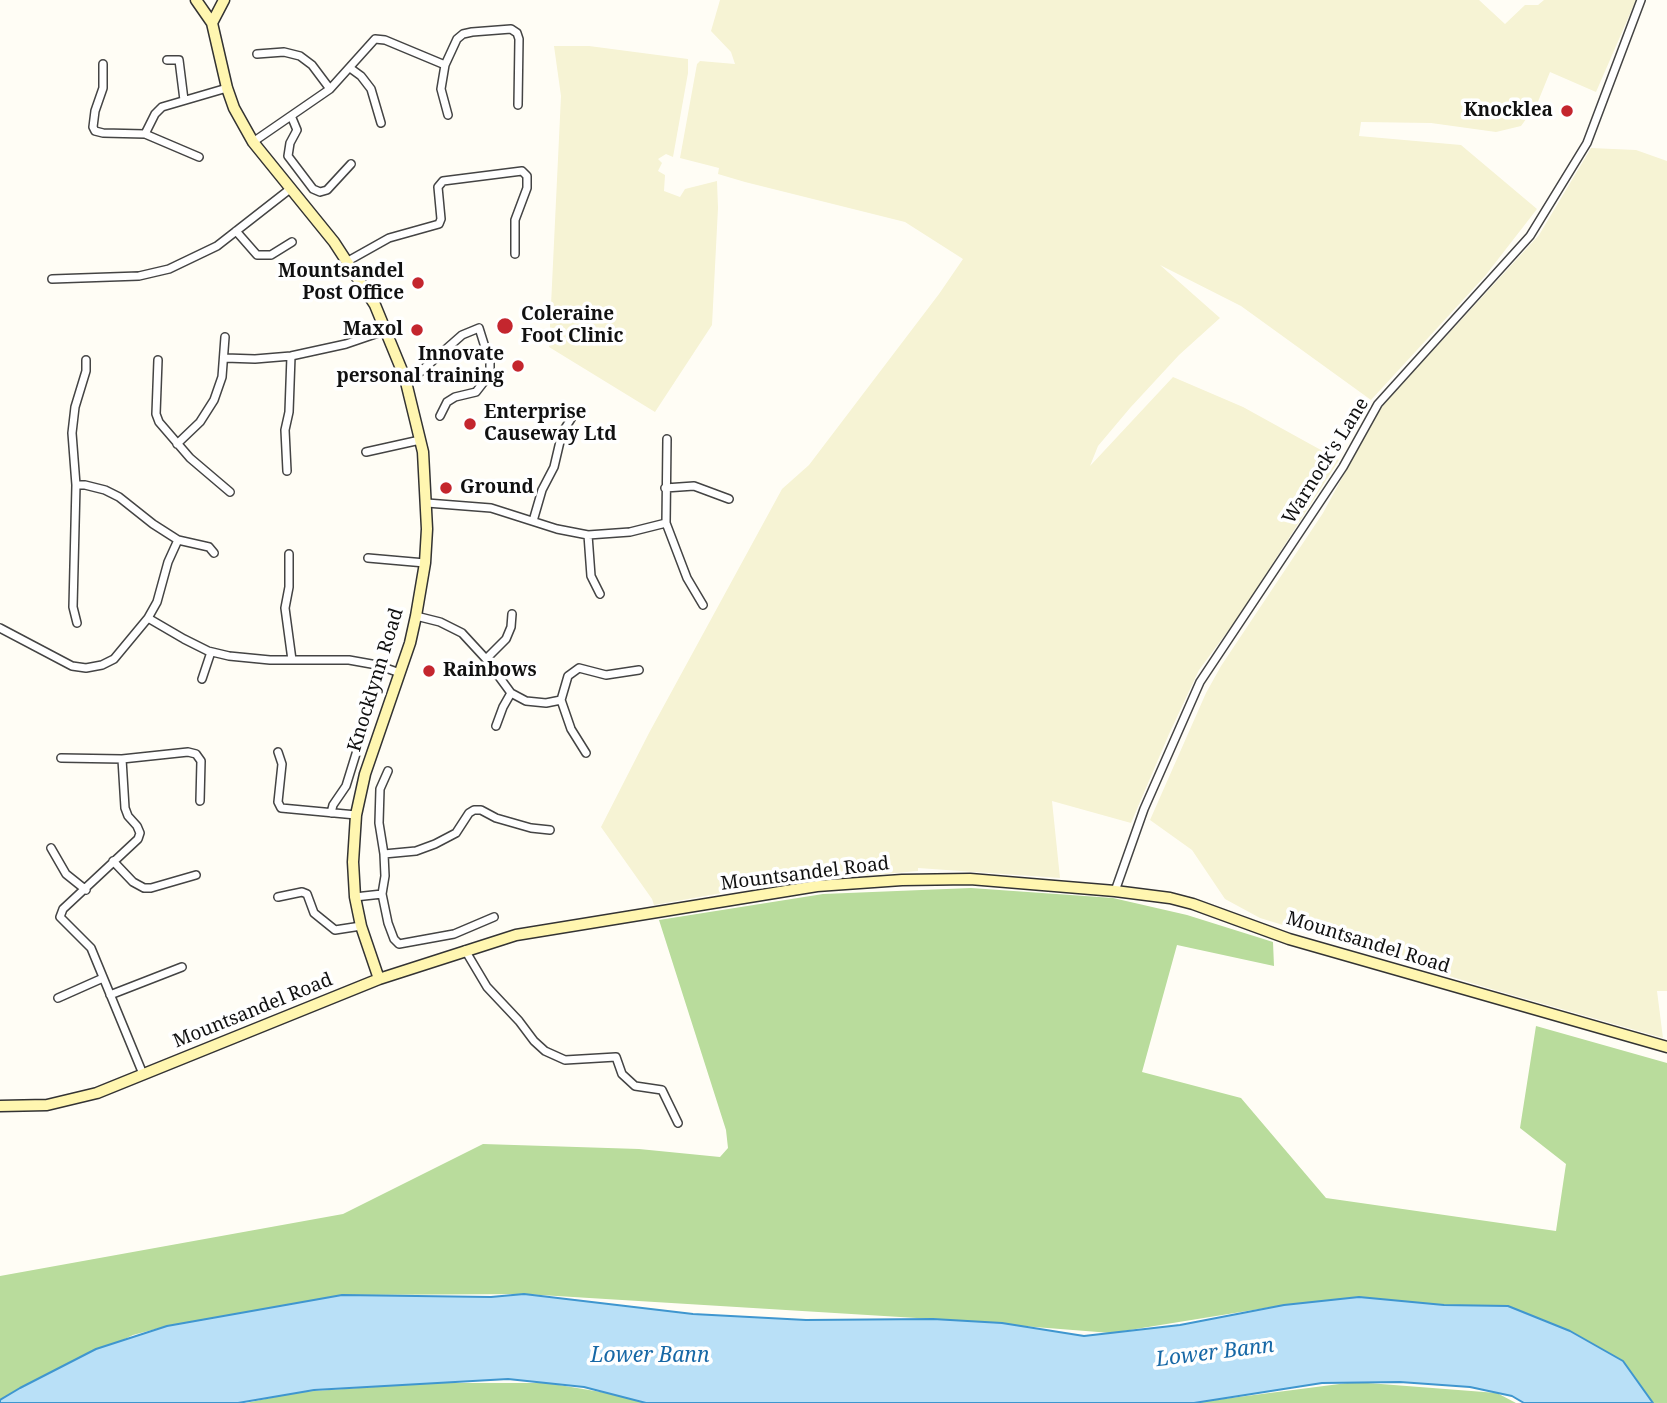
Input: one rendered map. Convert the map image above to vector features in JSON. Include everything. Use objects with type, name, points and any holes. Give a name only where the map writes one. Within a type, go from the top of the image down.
[{"type":"street","name":"Knocklynn Road","points":[[196,0],[212,23],[227,88],[234,108],[253,142],[348,261],[371,297],[405,378],[420,440],[427,503],[425,563],[416,616],[400,673],[365,774],[356,815],[353,862],[355,897],[361,926],[379,979]]},
{"type":"street","points":[[212,23],[223,0]]},
{"type":"street","name":"Warnock's Lane","points":[[1115,891],[1144,810],[1200,682],[1220,656],[1343,467],[1378,404],[1530,236],[1587,143],[1642,0]]},
{"type":"street","points":[[448,115],[442,89],[445,65],[457,39],[463,34],[515,30],[519,39],[518,105]]},
{"type":"street","points":[[253,142],[292,118],[330,89],[375,39],[385,40],[445,65]]},
{"type":"street","points":[[257,54],[284,52],[300,57],[312,65],[330,89]]},
{"type":"street","points":[[167,60],[179,60],[184,100]]},
{"type":"street","points":[[103,64],[103,88],[93,122],[94,131],[145,134],[199,157]]},
{"type":"street","points":[[350,68],[361,76],[371,89],[381,123]]},
{"type":"street","points":[[145,134],[158,109],[227,88]]},
{"type":"street","points":[[292,118],[297,130],[290,143],[288,156],[313,189],[320,192],[327,190],[351,164]]},
{"type":"street","points":[[348,261],[388,237],[439,224],[441,219],[438,187],[443,180],[522,172],[527,176],[527,188],[515,220],[514,254]]},
{"type":"street","points":[[52,279],[154,274],[206,252],[290,188]]},
{"type":"street","points":[[236,231],[257,255],[271,255],[292,242]]},
{"type":"street","points":[[405,378],[420,372],[462,335],[479,328],[491,374],[476,392],[455,397],[447,402],[440,416]]},
{"type":"street","points":[[225,358],[291,356],[353,342],[387,330]]},
{"type":"street","points":[[177,444],[200,422],[214,400],[222,376],[225,337]]},
{"type":"street","points":[[287,471],[284,440],[289,412],[291,356]]},
{"type":"street","points":[[77,623],[73,607],[76,485],[72,433],[75,407],[86,371],[86,359]]},
{"type":"street","points":[[158,360],[156,414],[159,422],[205,472],[230,492]]},
{"type":"street","points":[[533,521],[542,490],[554,467],[562,433],[574,414]]},
{"type":"street","points":[[667,439],[666,523],[687,578],[703,605]]},
{"type":"street","points":[[366,452],[420,440]]},
{"type":"street","points":[[76,485],[105,490],[119,497],[159,529],[178,540],[209,547],[214,553]]},
{"type":"street","points":[[665,488],[694,486],[729,499]]},
{"type":"street","points":[[427,503],[491,508],[588,535],[629,532],[666,523]]},
{"type":"street","points":[[588,535],[591,576],[600,594]]},
{"type":"street","points":[[0,628],[72,666],[102,665],[114,659],[148,618],[157,602],[168,562],[178,540]]},
{"type":"street","points":[[289,554],[289,587],[285,608],[292,660]]},
{"type":"street","points":[[368,558],[425,563]]},
{"type":"street","points":[[486,659],[506,639],[512,614]]},
{"type":"street","points":[[416,616],[453,627],[486,659],[511,693],[526,701],[546,703],[561,700]]},
{"type":"street","points":[[148,618],[211,652],[248,659],[349,660],[400,673]]},
{"type":"street","points":[[202,679],[211,652]]},
{"type":"street","points":[[586,753],[571,729],[561,700],[568,676],[579,668],[606,675],[639,670]]},
{"type":"street","points":[[496,726],[511,693]]},
{"type":"street","points":[[331,813],[333,804],[344,792],[359,744]]},
{"type":"street","points":[[61,758],[122,759],[188,752],[196,754],[201,761],[200,801]]},
{"type":"street","points":[[278,752],[282,764],[278,802],[281,808],[356,815]]},
{"type":"street","points":[[122,759],[125,808],[140,833],[138,839],[63,909],[60,917],[91,948],[143,1074]]},
{"type":"street","points":[[388,771],[380,789],[379,823],[384,854],[382,894],[394,939],[399,944],[454,934],[494,917]]},
{"type":"street","points":[[384,854],[416,851],[435,844],[456,833],[474,810],[481,810],[496,818],[531,828],[550,830]]},
{"type":"street","points":[[51,848],[66,874],[86,890]]},
{"type":"street","points":[[113,861],[133,883],[144,887],[151,888],[196,876]]},
{"type":"street","name":"Mountsandel Road","points":[[0,1106],[47,1105],[97,1093],[379,979],[516,935],[817,886],[902,880],[970,879],[1170,898],[1301,942],[1667,1047]]},
{"type":"street","points":[[278,897],[302,892],[307,894],[314,913],[335,930],[361,926]]},
{"type":"street","points":[[355,897],[382,894]]},
{"type":"street","points":[[465,950],[487,987],[545,1051],[565,1060],[616,1056],[622,1074],[635,1086],[662,1090],[677,1124]]},
{"type":"street","points":[[110,995],[182,967]]},
{"type":"street","points":[[58,998],[103,978]]},
{"type":"shaded area","points":[[720,0],[1479,0],[1505,24],[1525,5],[1538,5],[1544,0],[1636,0],[1596,92],[1550,72],[1537,104],[1521,126],[1496,132],[1431,123],[1361,122],[1359,136],[1461,145],[1537,209],[1485,276],[1371,400],[1241,306],[1160,265],[1220,318],[1179,355],[1130,408],[1098,446],[1090,466],[1173,377],[1243,407],[1339,460],[1239,616],[1199,670],[1131,823],[1052,801],[1060,878],[918,868],[918,871],[773,884],[654,905],[601,827],[782,489],[809,465],[963,259],[905,222],[745,182],[718,174],[719,168],[680,158],[697,64],[700,61],[735,64],[731,52],[711,31]]},
{"type":"shaded area","points":[[554,46],[589,46],[688,59],[688,73],[673,157],[666,154],[658,159],[662,163],[658,171],[665,175],[664,191],[680,197],[685,189],[717,181],[712,325],[655,412],[549,347],[561,96]]},
{"type":"shaded area","points":[[1591,148],[1636,150],[1667,161],[1667,991],[1657,991],[1663,1038],[1260,918],[1225,899],[1192,850],[1150,820],[1206,693],[1221,666],[1323,513],[1375,417],[1539,235]]},
{"type":"green space","points":[[971,888],[1113,898],[1187,915],[1273,942],[1274,966],[1177,945],[1142,1072],[1241,1098],[1326,1198],[1556,1231],[1566,1164],[1520,1128],[1536,1026],[1667,1063],[1667,1403],[1651,1403],[1622,1361],[1577,1335],[1492,1306],[1284,1305],[1111,1333],[933,1319],[524,1294],[342,1295],[167,1326],[133,1335],[0,1400],[0,1276],[343,1214],[483,1144],[639,1149],[720,1157],[728,1148],[726,1130],[659,920],[823,894]]},
{"type":"green space","points":[[1355,1382],[1497,1393],[1516,1403],[1192,1403]]},
{"type":"green space","points":[[432,1383],[547,1383],[667,1403],[246,1403],[300,1392]]},
{"type":"water","name":"Lower Bann","points":[[524,1294],[693,1314],[806,1320],[933,1319],[1002,1323],[1084,1336],[1180,1325],[1284,1305],[1359,1297],[1444,1305],[1508,1306],[1570,1331],[1623,1361],[1653,1403],[1524,1403],[1512,1396],[1470,1387],[1400,1382],[1322,1383],[1194,1403],[646,1403],[584,1387],[508,1379],[314,1390],[238,1403],[0,1403],[0,1400],[20,1388],[96,1349],[167,1326],[342,1295],[491,1297]]},
{"type":"place","name":"Knocklea","points":[[1567,111]]},
{"type":"place","name":"Mountsandel Post Office","points":[[418,283]]},
{"type":"place","name":"Coleraine Foot Clinic","points":[[505,326]]},
{"type":"place","name":"Maxol","points":[[417,330]]},
{"type":"place","name":"Innovate personal training","points":[[518,366]]},
{"type":"place","name":"Enterprise Causeway Ltd","points":[[470,424]]},
{"type":"place","name":"Ground","points":[[446,488]]},
{"type":"place","name":"Rainbows","points":[[429,671]]}]
